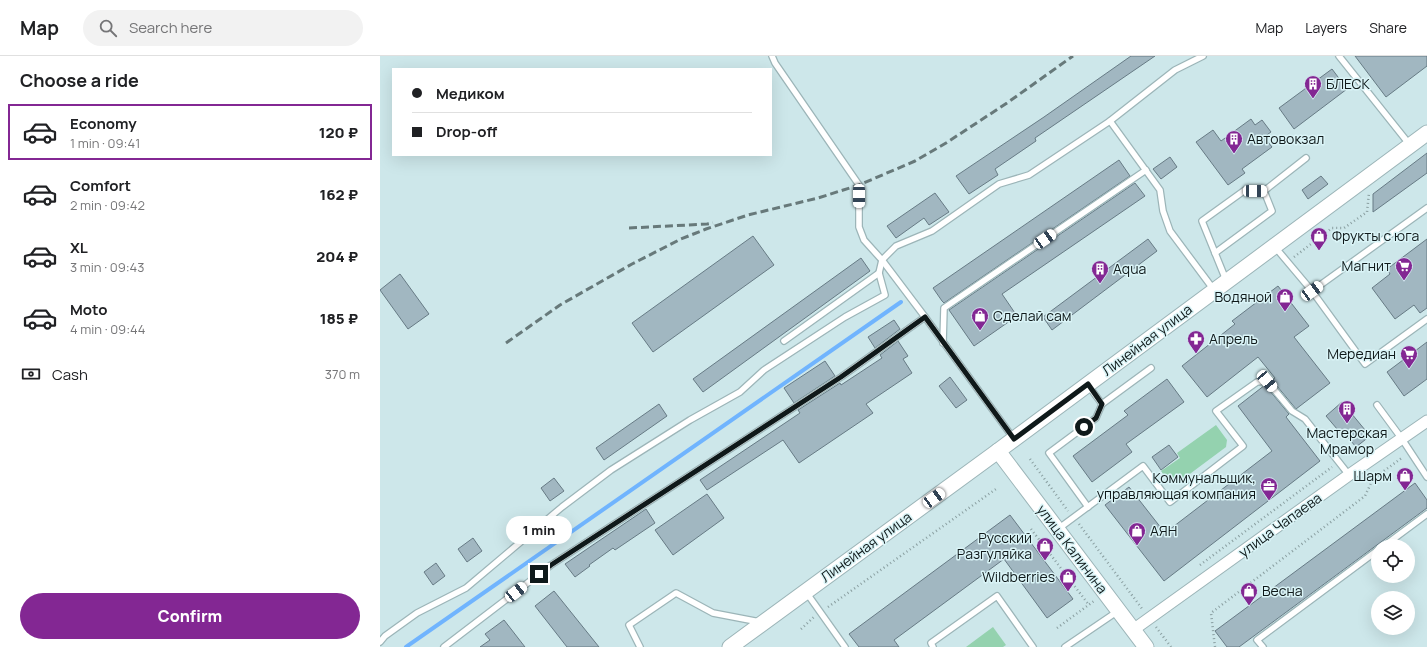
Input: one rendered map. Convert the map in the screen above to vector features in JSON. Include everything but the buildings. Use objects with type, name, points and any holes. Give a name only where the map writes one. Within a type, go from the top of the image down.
[{"type":"main road","name":"Линейная улица","points":[[730,647],[998,451],[1427,133]]},
{"type":"main road","name":"улица Калинина","points":[[998,451],[1146,647]]},
{"type":"street","name":"улица Чапаева","points":[[1133,630],[1427,421]]},
{"type":"lane","points":[[772,56],[775,63],[859,185],[858,227],[864,240],[882,260],[944,342],[1014,439]]},
{"type":"lane","points":[[380,642],[385,636],[417,613],[466,588],[562,507],[612,470],[690,420],[740,392],[764,370],[845,317],[885,295],[879,273],[882,260],[896,246],[932,231],[999,184],[1029,175],[1110,121],[1175,70],[1203,56]]},
{"type":"lane","points":[[1339,56],[1410,145]]},
{"type":"lane","points":[[1110,121],[1160,190],[1163,211],[1170,231],[1214,290]]},
{"type":"lane","points":[[1226,281],[1202,221],[1245,190],[1264,191],[1306,158]]},
{"type":"lane","points":[[944,342],[944,308],[1146,170]]},
{"type":"lane","points":[[1215,253],[1272,211],[1264,191]]},
{"type":"lane","points":[[1312,291],[1427,208]]},
{"type":"lane","points":[[1273,246],[1312,291],[1365,364],[1427,319]]},
{"type":"lane","points":[[784,341],[879,273]]},
{"type":"lane","points":[[444,647],[551,565],[841,377],[925,317]]},
{"type":"lane","points":[[1088,507],[1049,453],[1096,418],[1102,404],[1151,368]]},
{"type":"lane","points":[[1057,530],[1143,466],[1170,502],[1243,446],[1216,411],[1257,382],[1267,381],[1292,411],[1305,419],[1349,475]]},
{"type":"lane","points":[[1088,384],[1102,404]]},
{"type":"lane","points":[[1377,405],[1427,477]]},
{"type":"lane","points":[[1393,539],[1427,514]]},
{"type":"lane","points":[[1263,647],[1257,640],[1371,555]]},
{"type":"lane","points":[[806,591],[845,647]]},
{"type":"lane","points":[[640,647],[629,625],[676,593],[713,613],[762,623]]},
{"type":"lane","points":[[934,647],[931,643],[997,596],[1034,647]]},
{"type":"lane","points":[[1065,647],[1118,611]]},
{"type":"path","points":[[1287,262],[1332,228],[1344,228],[1366,212],[1369,193]]},
{"type":"path","points":[[1215,647],[1211,613],[1365,496],[1373,479],[1410,451]]},
{"type":"path","points":[[1030,459],[1171,647]]},
{"type":"path","points":[[1199,566],[1338,462]]},
{"type":"path","points":[[801,628],[820,612],[996,489]]},
{"type":"path","points":[[1031,528],[1090,604]]},
{"type":"path","points":[[1057,628],[1105,593]]},
{"type":"path","points":[[1142,609],[1148,604]]},
{"type":"green space","points":[[1216,425],[1227,440],[1226,447],[1179,482],[1166,478],[1161,471],[1180,458],[1177,453]]},
{"type":"green space","points":[[993,627],[1006,645],[1003,647],[966,647]]},
{"type":"waterway","points":[[406,647],[901,302]]},
{"type":"railway","points":[[506,343],[560,305],[632,264],[681,239],[748,215],[818,198],[859,185],[915,161],[946,143],[1007,103],[1073,56]]},
{"type":"railway","points":[[629,228],[713,223]]},
{"type":"place","name":"БЛЕСК","points":[[1313,99]]},
{"type":"place","name":"Автовокзал","points":[[1234,154]]},
{"type":"place","name":"Фрукты с юга","points":[[1319,251]]},
{"type":"place","name":"Магнит","points":[[1404,281]]},
{"type":"place","name":"Aqua","points":[[1100,284]]},
{"type":"place","name":"Водяной","points":[[1285,312]]},
{"type":"place","name":"Сделай сам","points":[[980,331]]},
{"type":"place","name":"Апрель","points":[[1196,354]]},
{"type":"place","name":"Мередиан","points":[[1409,369]]},
{"type":"place","name":"Мастерская Мрамор","points":[[1347,424]]},
{"type":"place","name":"Шарм","points":[[1405,491]]},
{"type":"place","name":"Коммунальщик, управляющая компания","points":[[1269,501]]},
{"type":"place","name":"АЯН","points":[[1137,546]]},
{"type":"place","name":"Русский Разгуляйка","points":[[1045,561]]},
{"type":"place","name":"Wildberries","points":[[1068,592]]},
{"type":"place","name":"Весна","points":[[1249,606]]},
{"type":"route","points":[[539,574],[841,377],[925,317],[1014,439],[1088,384],[1102,404],[1096,418],[1084,427]]}]
